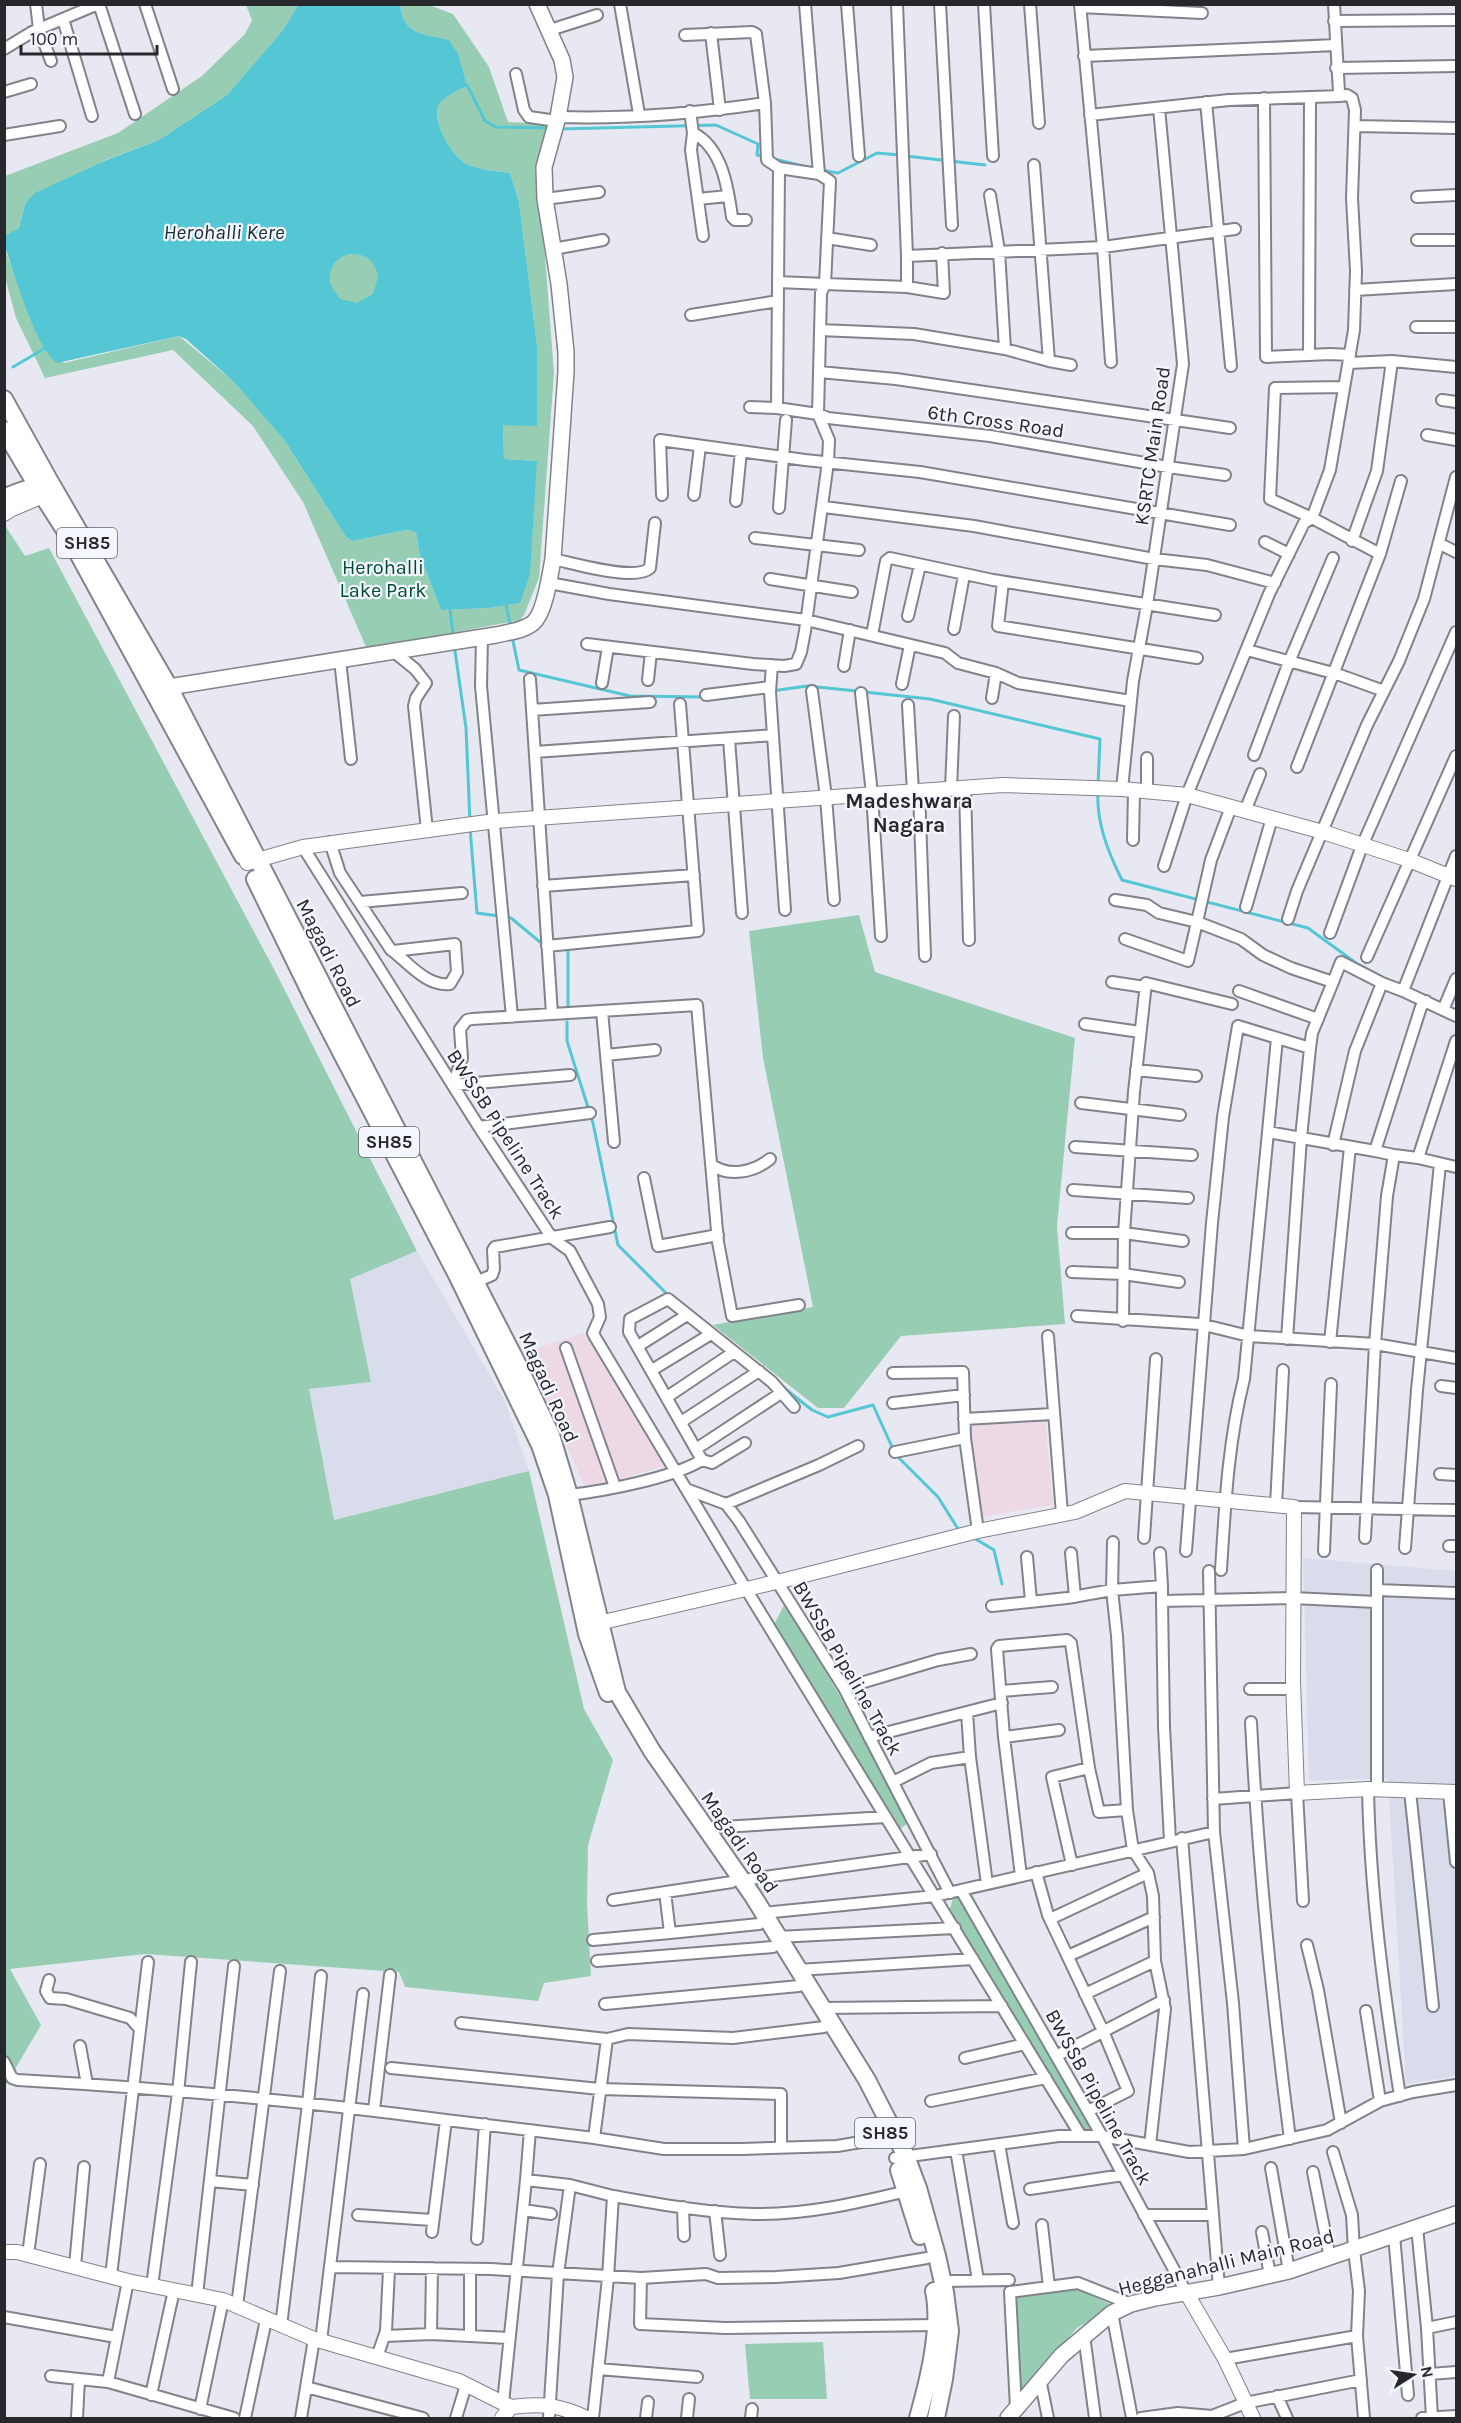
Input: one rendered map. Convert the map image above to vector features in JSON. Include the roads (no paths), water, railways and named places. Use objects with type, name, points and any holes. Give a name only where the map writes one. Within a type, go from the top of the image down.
[{"type":"main road","points":[[163,691],[489,636],[524,628],[536,620],[549,583],[553,559],[566,372],[565,337],[545,199],[544,167],[564,88],[564,69],[550,30],[537,4]]},
{"type":"main road","name":"Magadi Road","points":[[4,399],[43,487]]},
{"type":"main road","name":"Magadi Road","points":[[4,430],[74,532],[163,691],[515,1359],[551,1435],[569,1495],[592,1625],[620,1699],[640,1733],[706,1828],[891,2135]]},
{"type":"main road","points":[[4,498],[19,490],[43,487]]},
{"type":"main road","name":"Magadi Road","points":[[253,861],[315,1002],[473,1306],[540,1445],[557,1495],[614,1710],[737,1881]]},
{"type":"main road","name":"Magadi Road","points":[[798,1978],[823,2008],[871,2088],[924,2208],[943,2281],[950,2331],[936,2418]]},
{"type":"main road","name":"Magadi Road","points":[[901,2157],[907,2191],[936,2298],[936,2325],[925,2395],[918,2418]]},
{"type":"main road","name":"Hegganahalli Main Road","points":[[1012,2413],[1040,2379],[1084,2335],[1112,2313],[1131,2304],[1290,2271],[1456,2214]]},
{"type":"street","points":[[36,4],[39,29],[51,61]]},
{"type":"street","points":[[4,49],[39,29],[99,4],[135,114]]},
{"type":"street","points":[[145,4],[173,89]]},
{"type":"street","points":[[620,4],[639,114]]},
{"type":"street","points":[[805,4],[819,174]]},
{"type":"street","points":[[847,4],[859,156]]},
{"type":"street","points":[[897,4],[907,286]]},
{"type":"street","points":[[940,4],[952,225]]},
{"type":"street","points":[[984,4],[993,156]]},
{"type":"street","points":[[1030,4],[1040,123]]},
{"type":"street","points":[[1334,4],[1336,68],[1340,96]]},
{"type":"street","points":[[1111,362],[1103,246],[1080,6],[1202,13]]},
{"type":"street","points":[[550,30],[597,15]]},
{"type":"street","points":[[63,19],[92,116]]},
{"type":"street","points":[[1334,21],[1456,20]]},
{"type":"street","points":[[587,644],[772,665],[796,664],[801,652],[812,585],[824,507],[829,440],[818,414],[821,293],[825,284],[830,182],[819,174],[779,168],[767,160],[765,104],[756,34],[752,32],[685,35]]},
{"type":"street","points":[[711,33],[720,110]]},
{"type":"street","points":[[1084,56],[1336,45]]},
{"type":"street","points":[[1336,68],[1456,66]]},
{"type":"street","points":[[516,74],[524,110],[529,117],[533,120],[556,124],[639,114],[692,124],[720,110],[765,104]]},
{"type":"street","points":[[4,92],[31,84]]},
{"type":"street","points":[[1089,115],[1206,102],[1347,95],[1352,98],[1355,126],[1352,198],[1355,290],[1350,359],[1330,470],[1312,518],[1304,523],[1275,583],[1187,795],[1164,866]]},
{"type":"street","points":[[1264,98],[1266,357],[1309,354],[1456,367]]},
{"type":"street","points":[[1309,354],[1310,98]]},
{"type":"street","points":[[1206,102],[1231,366]]},
{"type":"street","name":"KSRTC Main Road","points":[[1134,790],[1131,701],[1183,364],[1159,108]]},
{"type":"street","points":[[692,124],[716,154],[732,218],[746,220]]},
{"type":"street","points":[[692,124],[691,150],[703,236]]},
{"type":"street","points":[[4,135],[60,126]]},
{"type":"street","points":[[1355,126],[1456,128]]},
{"type":"street","points":[[1034,165],[1049,361]]},
{"type":"street","points":[[777,408],[779,168]]},
{"type":"street","points":[[545,199],[599,192]]},
{"type":"street","points":[[990,195],[999,251],[1005,350]]},
{"type":"street","points":[[1417,196],[1456,195]]},
{"type":"street","points":[[698,199],[728,196]]},
{"type":"street","points":[[907,256],[1103,246],[1235,229]]},
{"type":"street","points":[[827,238],[871,245]]},
{"type":"street","points":[[553,249],[603,240]]},
{"type":"street","points":[[1417,240],[1456,240]]},
{"type":"street","points":[[778,282],[907,286],[944,293],[942,253]]},
{"type":"street","points":[[1355,290],[1456,284]]},
{"type":"street","points":[[691,315],[778,301]]},
{"type":"street","points":[[1416,327],[1456,327]]},
{"type":"street","points":[[820,330],[914,334],[1005,350],[1071,365]]},
{"type":"street","points":[[1352,541],[1377,471],[1392,361]]},
{"type":"street","points":[[819,372],[896,379],[1230,428]]},
{"type":"street","points":[[1344,387],[1275,388],[1270,499],[1380,554]]},
{"type":"street","points":[[1442,400],[1456,402]]},
{"type":"street","name":"6th Cross Road","points":[[750,407],[777,408],[818,414],[828,418],[990,436],[1225,475]]},
{"type":"street","points":[[778,508],[786,420]]},
{"type":"street","points":[[1427,435],[1456,440]]},
{"type":"street","points":[[662,495],[660,440],[783,457],[920,472],[1230,525]]},
{"type":"street","points":[[694,495],[700,446]]},
{"type":"street","points":[[736,501],[741,451]]},
{"type":"street","points":[[1288,919],[1297,891],[1367,725],[1399,661],[1424,599],[1454,501],[1456,478]]},
{"type":"street","points":[[1297,767],[1380,554],[1401,481]]},
{"type":"street","points":[[4,514],[43,487]]},
{"type":"street","points":[[824,507],[974,526],[1154,559],[1208,565],[1275,583]]},
{"type":"street","points":[[553,559],[627,574],[642,574],[650,568],[655,523]]},
{"type":"street","points":[[755,538],[859,550]]},
{"type":"street","points":[[1265,543],[1289,555]]},
{"type":"street","points":[[1440,544],[1456,552]]},
{"type":"street","points":[[872,635],[886,561],[890,558],[1003,582],[1215,615]]},
{"type":"street","points":[[1254,755],[1289,662],[1333,558]]},
{"type":"street","points":[[909,616],[920,565]]},
{"type":"street","points":[[954,629],[964,575]]},
{"type":"street","points":[[770,579],[852,592]]},
{"type":"street","points":[[1003,582],[998,626],[1197,658]]},
{"type":"street","points":[[549,583],[609,594],[806,621],[945,654],[958,663],[996,673],[1018,683],[1131,701]]},
{"type":"street","points":[[844,666],[850,630]]},
{"type":"street","points":[[1330,933],[1362,846],[1456,632]]},
{"type":"street","points":[[489,636],[481,686],[512,1017]]},
{"type":"street","points":[[902,684],[910,645]]},
{"type":"street","points":[[602,682],[608,647]]},
{"type":"street","points":[[1247,650],[1333,673],[1384,691]]},
{"type":"street","points":[[394,652],[416,669],[426,683],[416,698],[414,706],[427,830]]},
{"type":"street","points":[[648,680],[651,652]]},
{"type":"street","points":[[340,660],[351,759]]},
{"type":"street","points":[[772,665],[770,689],[785,910]]},
{"type":"street","points":[[992,698],[996,673]]},
{"type":"street","points":[[530,679],[552,1014]]},
{"type":"street","points":[[706,695],[770,689]]},
{"type":"street","points":[[812,691],[826,797],[834,900]]},
{"type":"street","points":[[861,693],[872,794],[881,936]]},
{"type":"street","points":[[532,710],[650,702]]},
{"type":"street","points":[[547,946],[698,931],[680,704]]},
{"type":"street","points":[[908,705],[916,792],[925,956]]},
{"type":"street","points":[[954,716],[969,940]]},
{"type":"street","points":[[535,752],[773,735]]},
{"type":"street","points":[[729,739],[742,913]]},
{"type":"street","points":[[1366,957],[1456,756]]},
{"type":"street","points":[[1132,840],[1134,790],[1147,758]]},
{"type":"street","points":[[1245,811],[1260,774]]},
{"type":"street","points":[[253,861],[330,842],[495,821],[1003,785],[1134,790],[1187,795],[1323,832],[1409,860],[1452,877]]},
{"type":"street","points":[[1125,939],[1188,961],[1211,860],[1231,807]]},
{"type":"street","points":[[1246,907],[1272,818]]},
{"type":"street","points":[[330,842],[340,873],[392,951],[426,978],[438,984],[450,984],[458,972],[455,944],[392,951],[374,960]]},
{"type":"street","name":"BWSSB Pipeline Track","points":[[303,847],[479,1127],[552,1238],[570,1251],[598,1304],[600,1317],[593,1333],[594,1337],[1081,2136]]},
{"type":"street","points":[[1403,991],[1452,877],[1456,856]]},
{"type":"street","points":[[325,883],[340,873]]},
{"type":"street","points":[[543,886],[694,875]]},
{"type":"street","points":[[360,902],[462,893]]},
{"type":"street","points":[[1115,900],[1147,905],[1159,913],[1197,922],[1241,939],[1263,955],[1291,968],[1333,982]]},
{"type":"street","points":[[1287,1339],[1301,1138],[1312,1033],[1341,962],[1456,1016]]},
{"type":"street","points":[[1443,1010],[1456,979]]},
{"type":"street","points":[[1112,982],[1145,987]]},
{"type":"street","points":[[1123,1320],[1124,1233],[1132,1109],[1146,983],[1232,1004]]},
{"type":"street","points":[[1332,1145],[1355,1051],[1383,983]]},
{"type":"street","points":[[1239,991],[1318,1019]]},
{"type":"street","points":[[1375,1151],[1421,1006],[1425,1001]]},
{"type":"street","points":[[570,1075],[453,1085],[462,1058],[460,1029],[462,1024],[472,1019],[697,1005],[718,1235],[732,1316],[799,1305]]},
{"type":"street","points":[[602,1011],[614,1142]]},
{"type":"street","points":[[1085,1024],[1140,1032]]},
{"type":"street","points":[[1186,1551],[1212,1224],[1223,1117],[1238,1026],[1310,1048]]},
{"type":"street","points":[[1221,1570],[1225,1500],[1234,1418],[1244,1379],[1249,1336],[1277,1038]]},
{"type":"street","points":[[1418,1158],[1456,1041]]},
{"type":"street","points":[[606,1055],[655,1050]]},
{"type":"street","points":[[1136,1070],[1196,1076]]},
{"type":"street","points":[[1081,1103],[1180,1115]]},
{"type":"street","points":[[479,1127],[590,1113]]},
{"type":"street","points":[[1268,1132],[1332,1145],[1418,1158],[1456,1167]]},
{"type":"street","points":[[1075,1147],[1192,1155]]},
{"type":"street","points":[[1330,1342],[1350,1148]]},
{"type":"street","points":[[1365,1538],[1375,1344],[1387,1196],[1394,1155]]},
{"type":"street","points":[[711,1164],[719,1170],[743,1172],[755,1169],[770,1159]]},
{"type":"street","points":[[1405,1548],[1421,1351],[1440,1164]]},
{"type":"street","points":[[644,1178],[658,1246],[718,1235]]},
{"type":"street","points":[[1072,1190],[1188,1198]]},
{"type":"street","points":[[474,1280],[492,1275],[495,1247],[610,1227]]},
{"type":"street","points":[[1072,1233],[1124,1233],[1183,1241]]},
{"type":"street","points":[[1072,1272],[1123,1274],[1179,1282]]},
{"type":"street","points":[[702,1460],[629,1332],[630,1319],[668,1299],[772,1382],[794,1407]]},
{"type":"street","points":[[638,1346],[687,1315]]},
{"type":"street","points":[[1077,1316],[1200,1324],[1204,1327],[1249,1336],[1375,1344],[1456,1358]]},
{"type":"street","points":[[652,1370],[711,1334]]},
{"type":"street","points":[[1048,1336],[1062,1515]]},
{"type":"street","points":[[566,1348],[615,1487]]},
{"type":"street","points":[[667,1397],[734,1352]]},
{"type":"street","points":[[1144,1538],[1156,1359]]},
{"type":"street","points":[[1276,1506],[1283,1370]]},
{"type":"street","points":[[681,1422],[759,1371]]},
{"type":"street","points":[[893,1373],[963,1372],[969,1533]]},
{"type":"street","points":[[1324,1551],[1331,1384]]},
{"type":"street","points":[[1441,1386],[1456,1388]]},
{"type":"street","points":[[696,1449],[781,1393]]},
{"type":"street","points":[[893,1403],[964,1395]]},
{"type":"street","points":[[964,1419],[1053,1414]]},
{"type":"street","points":[[895,1452],[965,1438]]},
{"type":"street","points":[[569,1495],[615,1487],[676,1472],[702,1460],[712,1463],[745,1443]]},
{"type":"street","points":[[686,1489],[726,1504],[858,1446]]},
{"type":"street","points":[[1440,1474],[1456,1475]]},
{"type":"street","points":[[592,1625],[778,1582],[969,1533],[1062,1515],[1086,1508],[1125,1491],[1276,1506],[1456,1510]]},
{"type":"street","name":"BWSSB Pipeline Track","points":[[726,1504],[844,1688],[932,1854],[1088,2111],[1186,2292]]},
{"type":"street","points":[[1294,1507],[1294,1689],[1303,1901]]},
{"type":"street","points":[[1113,1542],[1112,1590],[1117,1636],[1127,1810],[1133,1850],[1148,1873],[1154,1917],[1155,1961],[1166,2008],[1150,2145]]},
{"type":"street","points":[[1071,1553],[1075,1597]]},
{"type":"street","points":[[1160,1553],[1164,1727],[1170,1841]]},
{"type":"street","points":[[1027,1557],[1031,1601]]},
{"type":"street","points":[[1377,1570],[1369,1856],[1385,1996],[1400,2096]]},
{"type":"street","points":[[1209,1571],[1214,1832],[1233,2003],[1244,2148]]},
{"type":"street","points":[[992,1606],[1075,1597],[1112,1590],[1162,1586]]},
{"type":"street","points":[[1162,1601],[1456,1593]]},
{"type":"street","points":[[1021,1876],[1004,1737],[997,1649],[999,1646],[1069,1641],[1089,1768],[1099,1812],[1127,1810]]},
{"type":"street","points":[[844,1688],[938,1660],[971,1654]]},
{"type":"street","points":[[869,1737],[967,1712],[1001,1697],[1052,1687]]},
{"type":"street","points":[[1250,1689],[1294,1689]]},
{"type":"street","points":[[967,1712],[970,1757],[987,1884]]},
{"type":"street","points":[[1251,1722],[1255,1796],[1281,2070],[1290,2139]]},
{"type":"street","points":[[1004,1737],[1059,1730]]},
{"type":"street","points":[[893,1782],[931,1762],[970,1757]]},
{"type":"street","points":[[1072,1865],[1052,1777],[1089,1768]]},
{"type":"street","points":[[1213,1799],[1372,1789],[1453,1792],[1450,1818],[1456,1862]]},
{"type":"street","points":[[1410,1791],[1432,2006]]},
{"type":"street","points":[[706,1828],[886,1817]]},
{"type":"street","points":[[593,1940],[670,1934],[761,1918],[935,1896],[1214,1832]]},
{"type":"street","points":[[1182,1838],[1219,2287]]},
{"type":"street","points":[[613,1900],[932,1854]]},
{"type":"street","points":[[1036,1872],[1050,1919],[1103,2031],[1128,2091],[1088,2111]]},
{"type":"street","points":[[1050,1919],[1148,1873]]},
{"type":"street","points":[[665,1892],[670,1934]]},
{"type":"street","points":[[1068,1956],[1154,1917]]},
{"type":"street","points":[[597,1961],[775,1942],[955,1928]]},
{"type":"street","points":[[1307,1945],[1318,1990],[1341,2123]]},
{"type":"street","points":[[605,2004],[798,1978],[973,1959]]},
{"type":"street","points":[[1085,1994],[1155,1961]]},
{"type":"street","points":[[111,2276],[148,1962]]},
{"type":"street","points":[[152,2286],[178,2093],[191,1962]]},
{"type":"street","points":[[196,2295],[234,1966]]},
{"type":"street","points":[[237,2306],[280,1971]]},
{"type":"street","points":[[374,2110],[390,1975]]},
{"type":"street","points":[[281,2326],[321,1977]]},
{"type":"street","points":[[49,1980],[46,1991],[50,1998],[66,1999],[130,2018],[140,2029]]},
{"type":"street","points":[[301,2418],[331,2268],[363,1994]]},
{"type":"street","points":[[1056,2056],[1164,2000]]},
{"type":"street","points":[[823,2008],[1002,2006]]},
{"type":"street","points":[[1366,2011],[1380,2101]]},
{"type":"street","points":[[461,2023],[607,2038],[628,2034],[734,2038],[824,2026]]},
{"type":"street","points":[[594,2138],[607,2038]]},
{"type":"street","points":[[965,2058],[1025,2044]]},
{"type":"street","points":[[80,2046],[87,2084]]},
{"type":"street","points":[[4,2062],[12,2078],[18,2080],[87,2084],[374,2110],[664,2149],[837,2146],[891,2135]]},
{"type":"street","points":[[391,2068],[600,2089],[781,2094],[781,2148]]},
{"type":"street","points":[[932,2101],[1046,2078]]},
{"type":"street","points":[[901,2157],[1081,2136],[1102,2136],[1189,2152],[1244,2148],[1327,2130],[1380,2101],[1456,2085]]},
{"type":"street","points":[[432,2232],[446,2120]]},
{"type":"street","points":[[477,2239],[485,2124]]},
{"type":"street","points":[[502,2418],[507,2405],[509,2338],[530,2130]]},
{"type":"street","points":[[999,2144],[1013,2223]]},
{"type":"street","points":[[956,2150],[978,2280]]},
{"type":"street","points":[[1333,2152],[1352,2215],[1359,2291],[1357,2336],[1364,2418]]},
{"type":"street","points":[[28,2255],[40,2164]]},
{"type":"street","points":[[75,2266],[84,2168]]},
{"type":"street","points":[[1271,2168],[1290,2271]]},
{"type":"street","points":[[1313,2172],[1330,2258]]},
{"type":"street","points":[[1030,2189],[1123,2175]]},
{"type":"street","points":[[526,2180],[683,2207],[754,2214],[801,2212],[864,2202],[907,2191]]},
{"type":"street","points":[[210,2181],[253,2185]]},
{"type":"street","points":[[549,2412],[558,2274],[570,2186]]},
{"type":"street","points":[[593,2418],[608,2278],[613,2196]]},
{"type":"street","points":[[683,2207],[684,2236]]},
{"type":"street","points":[[523,2210],[551,2214]]},
{"type":"street","points":[[715,2211],[720,2255]]},
{"type":"street","points":[[358,2215],[432,2220]]},
{"type":"street","points":[[1144,2215],[1212,2216]]},
{"type":"street","points":[[1042,2225],[1049,2287]]},
{"type":"street","points":[[1417,2227],[1430,2374],[1429,2418],[1456,2416]]},
{"type":"street","points":[[1262,2232],[1270,2275]]},
{"type":"street","points":[[1394,2235],[1408,2395]]},
{"type":"street","points":[[4,2252],[28,2255],[128,2281],[223,2300],[318,2340],[466,2385],[507,2405],[539,2403],[549,2412],[571,2411],[587,2418]]},
{"type":"street","points":[[331,2268],[470,2269],[608,2278],[695,2274],[732,2278],[840,2273],[927,2258]]},
{"type":"street","points":[[431,2334],[432,2268]]},
{"type":"street","points":[[470,2269],[470,2336]]},
{"type":"street","points":[[377,2357],[386,2336],[389,2270]]},
{"type":"street","points":[[641,2278],[640,2324],[725,2328],[936,2325]]},
{"type":"street","points":[[943,2281],[1009,2280]]},
{"type":"street","points":[[108,2382],[128,2281]]},
{"type":"street","points":[[1012,2413],[1010,2292],[1078,2283],[1131,2304]]},
{"type":"street","points":[[151,2395],[174,2290]]},
{"type":"street","points":[[1186,2292],[1225,2359],[1253,2418]]},
{"type":"street","points":[[200,2409],[223,2300]]},
{"type":"street","points":[[1112,2313],[1134,2418],[1212,2417],[1245,2403],[1361,2380]]},
{"type":"street","points":[[4,2317],[116,2337]]},
{"type":"street","points":[[245,2418],[266,2320]]},
{"type":"street","points":[[1427,2328],[1456,2322]]},
{"type":"street","points":[[386,2336],[431,2334],[509,2338]]},
{"type":"street","points":[[1084,2335],[1095,2418]]},
{"type":"street","points":[[1225,2359],[1357,2336]]},
{"type":"street","points":[[598,2369],[697,2377]]},
{"type":"street","points":[[1430,2374],[1456,2372]]},
{"type":"street","points":[[51,2376],[108,2382],[234,2418]]},
{"type":"street","points":[[77,2418],[79,2379]]},
{"type":"street","points":[[1040,2379],[1048,2418]]},
{"type":"street","points":[[456,2418],[466,2385]]},
{"type":"street","points":[[306,2387],[423,2418]]},
{"type":"street","points":[[1277,2396],[1287,2418]]},
{"type":"street","points":[[687,2418],[688,2399]]},
{"type":"street","points":[[646,2418],[648,2402]]},
{"type":"water","name":"Herohalli Kere","points":[[299,4],[400,5],[402,15],[410,28],[423,34],[449,40],[458,53],[467,85],[440,103],[437,110],[438,119],[444,138],[456,155],[469,165],[510,173],[519,202],[537,345],[537,426],[503,425],[504,459],[537,461],[530,574],[520,603],[489,608],[441,610],[420,556],[416,533],[409,530],[401,531],[353,541],[346,537],[285,441],[233,381],[186,339],[179,336],[57,363],[41,343],[34,327],[5,247],[5,236],[19,228],[25,204],[35,193],[109,159],[159,140],[227,95],[283,30]],"holes":[[[351,254],[362,255],[370,260],[378,277],[373,294],[357,303],[340,299],[330,284],[330,273],[334,264]]]},
{"type":"waterway","points":[[463,85],[467,85],[485,121],[495,127],[550,128]]},
{"type":"waterway","points":[[559,129],[716,125],[758,144],[757,155],[765,157]]},
{"type":"waterway","points":[[821,170],[838,173],[877,153],[899,155]]},
{"type":"waterway","points":[[906,156],[985,165]]},
{"type":"waterway","points":[[774,159],[803,166]]},
{"type":"waterway","points":[[13,367],[47,347]]},
{"type":"waterway","points":[[506,605],[511,627]]},
{"type":"waterway","points":[[450,609],[453,634]]},
{"type":"waterway","points":[[512,636],[519,670],[630,696],[703,697]]},
{"type":"waterway","points":[[455,651],[466,728],[470,822]]},
{"type":"waterway","points":[[772,691],[807,686],[857,691]]},
{"type":"waterway","points":[[864,692],[930,699],[1100,739],[1098,785]]},
{"type":"waterway","points":[[724,698],[750,695]]},
{"type":"waterway","points":[[1098,791],[1099,814],[1104,837],[1122,880],[1308,928],[1356,963],[1380,976]]},
{"type":"waterway","points":[[470,828],[477,913],[499,916]]},
{"type":"waterway","points":[[506,917],[511,918],[540,942]]},
{"type":"waterway","points":[[568,948],[568,1006]]},
{"type":"waterway","points":[[567,1022],[567,1041],[593,1123],[618,1245],[670,1297]]},
{"type":"waterway","points":[[783,1387],[812,1410],[828,1417],[873,1405],[893,1449]]},
{"type":"waterway","points":[[896,1455],[938,1497],[960,1532]]},
{"type":"waterway","points":[[974,1538],[994,1550],[1002,1584]]},
{"type":"district","name":"Madeshwara Nagara","points":[[909,813]]},
{"type":"park label","name":"Herohalli Lake Park","points":[[383,578]]}]
